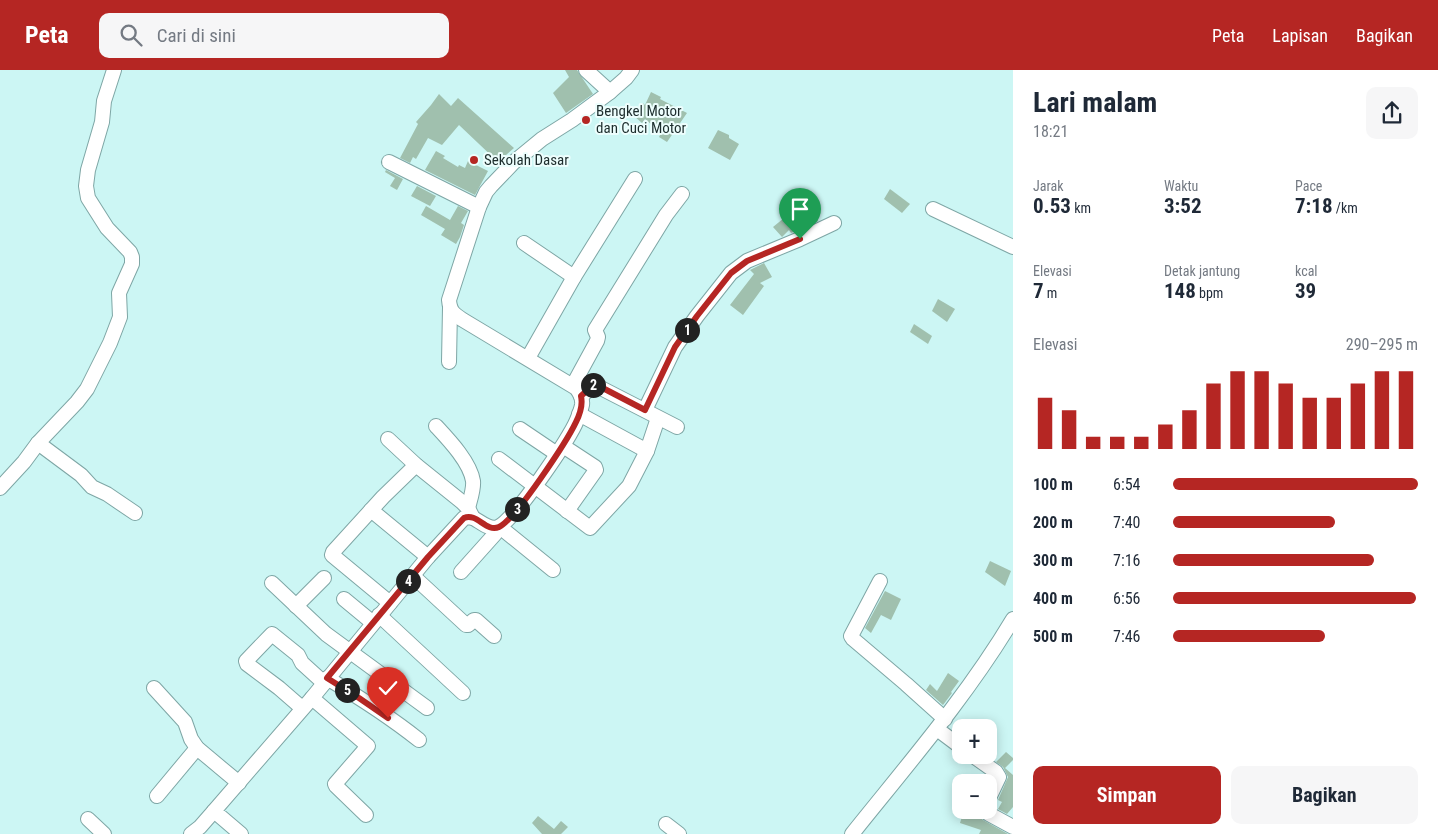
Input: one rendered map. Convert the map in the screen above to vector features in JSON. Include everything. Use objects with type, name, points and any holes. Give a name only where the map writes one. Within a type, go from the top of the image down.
[{"type":"street","points":[[0,488],[77,402],[91,381],[110,343],[120,317],[119,292],[132,264],[132,255],[107,228],[88,198],[86,186],[88,170],[102,122],[104,101],[114,70]]},
{"type":"street","points":[[586,70],[610,92]]},
{"type":"street","points":[[449,362],[449,300],[479,207],[486,192],[514,162],[542,139],[610,92],[632,70]]},
{"type":"street","points":[[389,162],[479,207]]},
{"type":"street","points":[[528,358],[574,277],[635,179]]},
{"type":"street","points":[[577,391],[598,341],[595,330],[666,215],[682,194]]},
{"type":"street","points":[[933,209],[1013,247]]},
{"type":"street","points":[[645,410],[675,347],[731,273],[752,259],[834,223]]},
{"type":"street","points":[[524,243],[574,277]]},
{"type":"street","points":[[450,308],[463,320],[528,358],[577,391],[582,404],[577,421],[535,486],[511,517],[498,527],[495,534],[461,572]]},
{"type":"street","points":[[577,391],[595,384],[677,427]]},
{"type":"street","points":[[579,414],[647,451]]},
{"type":"street","points":[[499,459],[590,528],[627,488],[647,451],[658,418]]},
{"type":"street","points":[[191,834],[200,827],[239,783],[428,557],[464,518],[471,513],[474,483],[455,447],[436,426]]},
{"type":"street","points":[[520,429],[595,467],[596,470],[567,511]]},
{"type":"street","points":[[388,439],[416,465],[462,502],[471,513],[490,528],[498,527],[553,570]]},
{"type":"street","points":[[39,444],[82,475],[92,487],[107,494],[135,513]]},
{"type":"street","points":[[390,602],[332,555],[371,510],[416,465]]},
{"type":"street","points":[[371,510],[428,557]]},
{"type":"street","points":[[413,576],[466,625],[476,620],[494,636]]},
{"type":"street","points":[[296,606],[324,578]]},
{"type":"street","points":[[880,581],[851,636],[952,737]]},
{"type":"street","points":[[272,582],[326,634],[427,708]]},
{"type":"street","points":[[344,599],[376,619],[462,693]]},
{"type":"street","points":[[852,834],[941,724],[994,652],[1013,619]]},
{"type":"street","points":[[366,815],[336,784],[368,746],[307,703],[279,688],[247,664],[246,661],[272,634],[298,656],[302,663],[326,680],[359,698],[396,722],[419,740]]},
{"type":"street","points":[[154,688],[185,722],[197,748],[239,783]]},
{"type":"street","points":[[156,796],[197,748]]},
{"type":"street","points":[[985,764],[996,772],[999,777],[997,781]]},
{"type":"street","points":[[214,812],[240,834]]},
{"type":"street","points":[[997,818],[1013,827]]},
{"type":"street","points":[[88,819],[104,834]]},
{"type":"street","points":[[666,824],[679,834]]},
{"type":"building","points":[[565,70],[577,70],[593,94],[566,113],[553,93],[569,77]]},
{"type":"building","points":[[651,92],[661,97],[660,99],[687,113],[667,142],[659,137],[661,133],[645,119],[642,123],[634,116],[643,103],[645,105]]},
{"type":"building","points":[[439,94],[451,106],[458,98],[514,148],[498,162],[459,125],[442,145],[428,138],[416,159],[413,157],[410,163],[400,158],[418,124],[416,122]]},
{"type":"building","points":[[718,130],[729,135],[729,138],[739,144],[730,160],[708,148]]},
{"type":"building","points":[[436,151],[445,156],[443,158],[458,167],[459,165],[465,168],[468,161],[488,171],[475,195],[425,170]]},
{"type":"building","points":[[386,170],[403,179],[397,190],[390,186],[395,178],[385,172]]},
{"type":"building","points":[[417,186],[436,196],[430,206],[411,196]]},
{"type":"building","points":[[890,189],[910,204],[902,213],[884,199]]},
{"type":"building","points":[[806,205],[818,221],[791,233],[789,230],[782,237],[773,227],[784,218],[783,216],[789,210],[793,216]]},
{"type":"building","points":[[426,206],[450,220],[458,206],[468,211],[461,223],[464,225],[456,244],[441,235],[445,229],[421,215]]},
{"type":"building","points":[[764,263],[772,277],[760,283],[764,286],[743,315],[730,305],[754,274],[750,270]]},
{"type":"building","points":[[938,299],[955,309],[947,322],[932,311]]},
{"type":"building","points":[[914,324],[932,336],[928,344],[910,332]]},
{"type":"building","points":[[990,561],[1011,571],[1005,586],[985,572]]},
{"type":"building","points":[[885,591],[901,599],[891,620],[881,615],[871,633],[865,628]]},
{"type":"building","points":[[948,673],[959,681],[943,705],[926,690],[930,684],[937,691]]},
{"type":"building","points":[[1006,752],[1013,758],[1005,768],[1013,775],[1013,807],[1007,814],[998,809],[1002,802],[998,800],[1008,777],[1003,767],[997,761]]},
{"type":"building","points":[[538,816],[554,829],[561,821],[568,827],[561,834],[542,834],[532,823]]},
{"type":"building","points":[[961,819],[982,819],[1008,834],[979,834],[981,830],[960,823]]},
{"type":"place","name":"Bengkel Motor dan Cuci Motor","points":[[586,120]]},
{"type":"place","name":"Sekolah Dasar","points":[[474,160]]},
{"type":"route","points":[[388,718],[327,678],[428,557],[468,516],[490,528],[497,528],[506,523],[563,446],[577,421],[582,404],[581,396],[593,385],[595,384],[645,410],[675,347],[731,273],[747,261],[800,239]]}]
